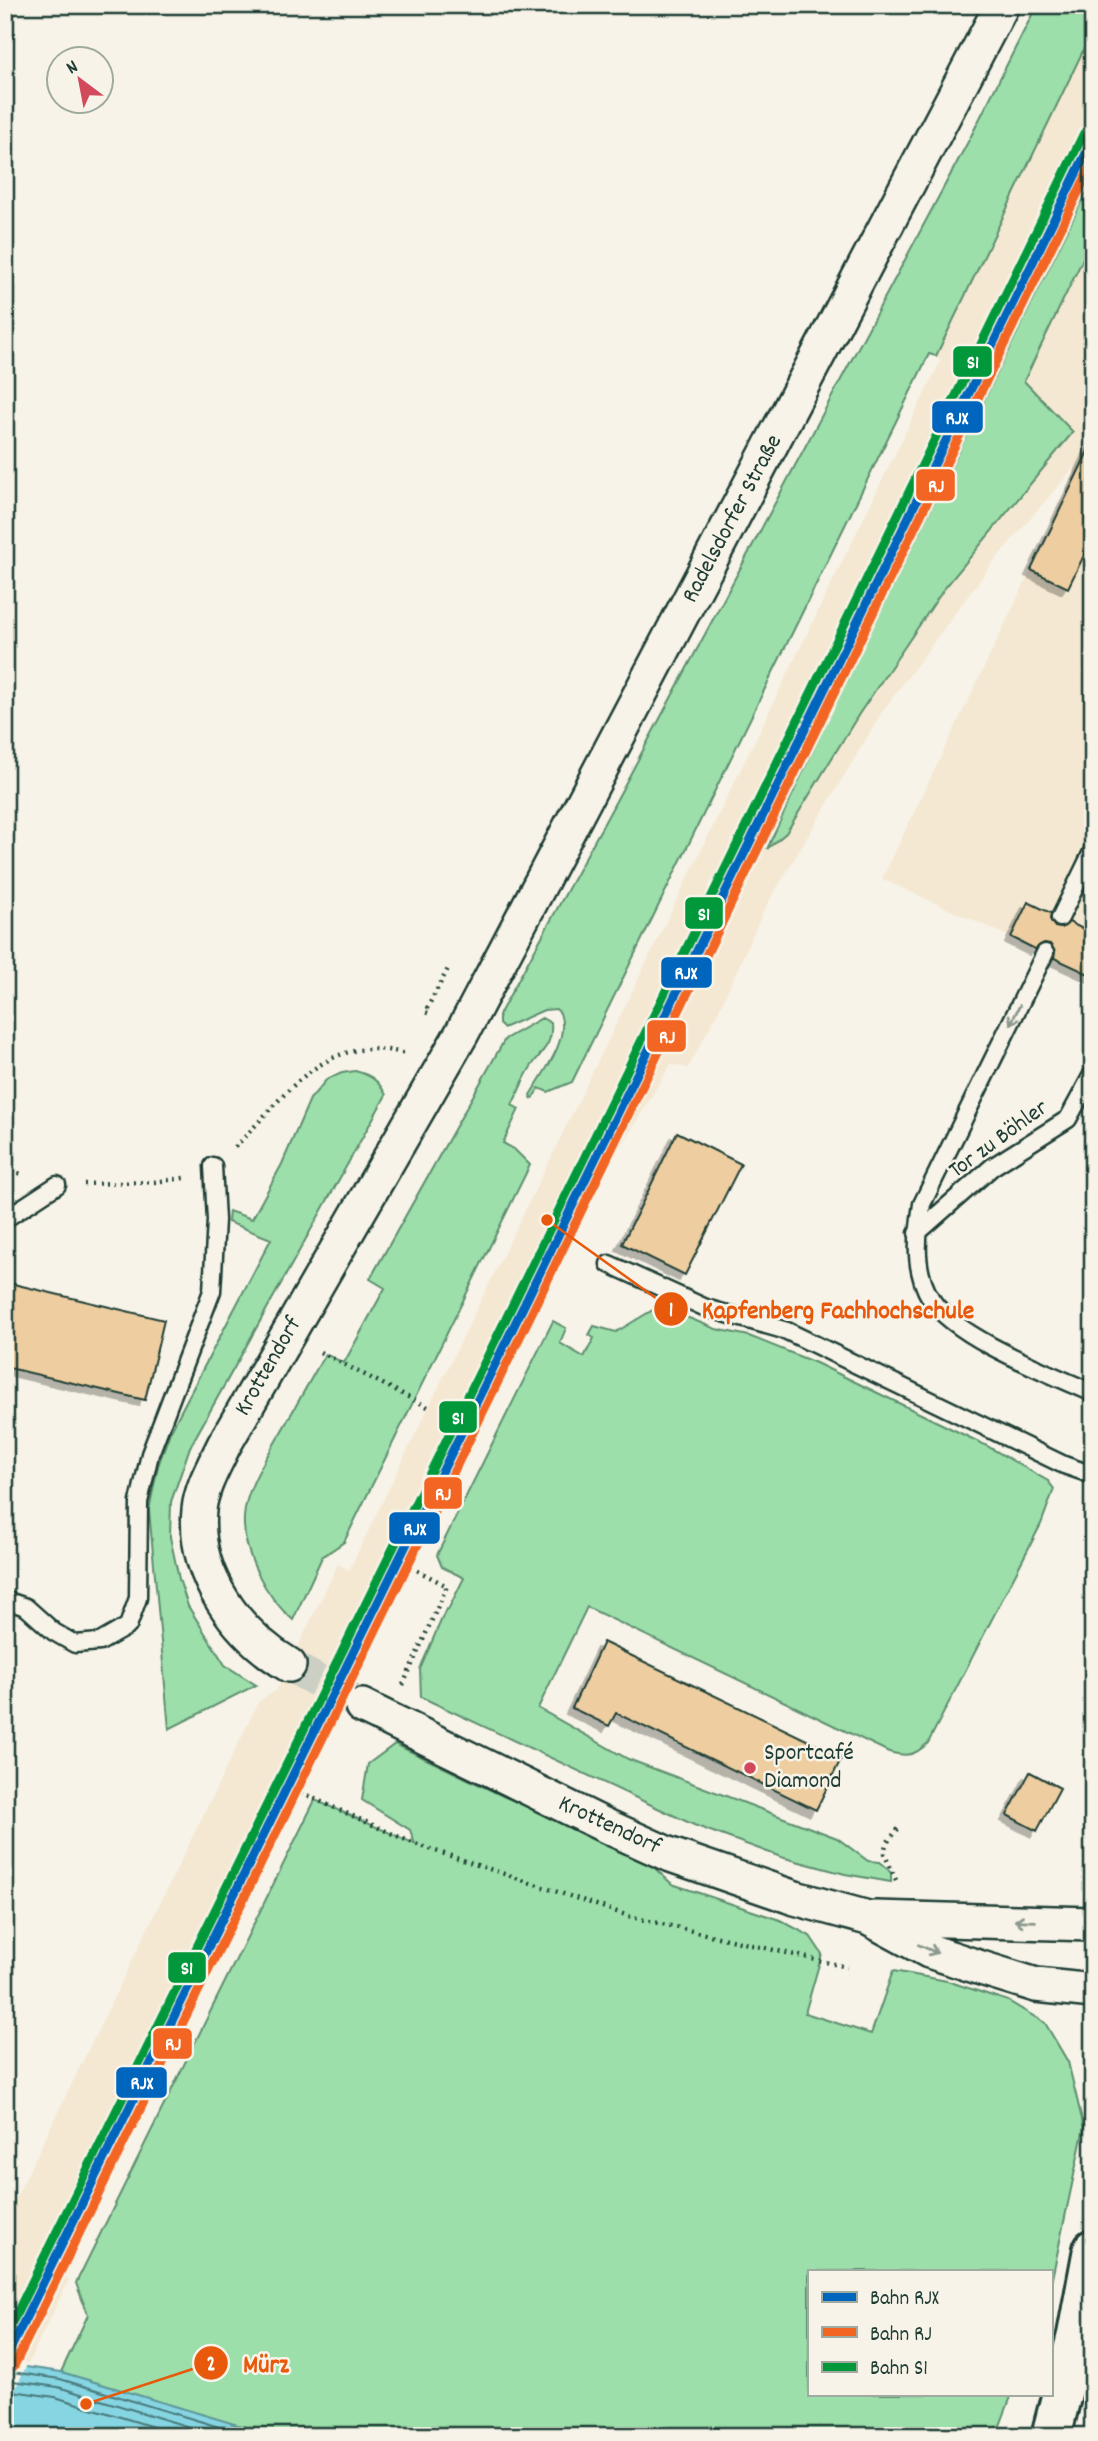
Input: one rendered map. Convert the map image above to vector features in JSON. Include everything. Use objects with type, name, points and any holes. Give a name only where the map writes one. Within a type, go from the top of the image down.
[{"type":"main road","points":[[1051,2436],[1077,2335],[1093,2249]]},
{"type":"street","name":"Radelsdorfer Straße","points":[[462,1033],[1002,5]]},
{"type":"street","name":"Krottendorf","points":[[289,1665],[246,1633],[216,1591],[200,1538],[199,1510],[205,1484],[224,1446],[462,1033]]},
{"type":"street","name":"Krottendorf","points":[[362,1706],[668,1854],[795,1898],[868,1918],[929,1951],[978,1967],[1036,1985],[1093,1991]]},
{"type":"street","name":"Krottendorf","points":[[868,1918],[1093,1924]]},
{"type":"lane","points":[[1060,918],[1093,850]]},
{"type":"lane","points":[[1045,953],[922,1204],[918,1259],[923,1281],[932,1301],[953,1321],[978,1339],[1093,1393]]},
{"type":"lane","name":"Tor zu Böhler","points":[[918,1233],[992,1167],[1068,1119],[1093,1073]]},
{"type":"lane","points":[[5,1600],[26,1607],[54,1632],[75,1644],[100,1642],[128,1626],[138,1598],[139,1502],[150,1454],[212,1291],[216,1220],[213,1166]]},
{"type":"lane","points":[[5,1219],[57,1185]]},
{"type":"lane","points":[[609,1264],[706,1308],[786,1331],[1064,1465],[1093,1475]]},
{"type":"path","points":[[5,1169],[57,1185],[174,1180],[195,1175],[213,1166],[246,1136],[282,1095],[329,1060],[348,1052],[382,1048],[444,1065]]},
{"type":"path","points":[[325,1354],[428,1407]]},
{"type":"path","points":[[405,1680],[447,1586],[407,1566]]},
{"type":"path","points":[[295,1790],[415,1844],[632,1917],[847,1967]]},
{"type":"path","points":[[895,1891],[896,1879],[884,1853],[886,1843],[898,1829]]},
{"type":"shaded area","points":[[1093,30],[1093,178],[769,847],[786,833],[859,714],[944,589],[1073,432],[1024,381],[1093,238],[1093,979],[1045,953],[882,879],[1031,570],[1078,463],[994,561],[884,709],[765,908],[720,1008],[688,1068],[671,1064],[612,1162],[607,1161],[295,1790],[59,2275],[69,2280],[5,2409],[5,2220],[259,1701],[277,1690],[338,1564],[349,1570],[941,360],[936,356]]},
{"type":"green space","points":[[1037,5],[1093,5],[1093,30],[936,356],[929,354],[572,1082],[548,1092],[539,1088],[532,1099],[530,1095],[558,1045],[562,1023],[560,1013],[556,1009],[544,1010],[503,1028],[499,1024],[499,1015],[970,138]]},
{"type":"green space","points":[[1093,178],[1093,238],[1024,381],[1073,432],[944,589],[859,714],[786,833],[767,849],[829,716]]},
{"type":"green space","points":[[542,1018],[551,1023],[549,1041],[527,1074],[512,1105],[519,1109],[503,1143],[514,1149],[530,1165],[344,1542],[322,1557],[293,1620],[265,1587],[252,1559],[244,1531],[248,1495],[263,1463],[325,1354],[344,1363],[385,1288],[370,1279],[505,1039]]},
{"type":"green space","points":[[355,1071],[374,1079],[386,1095],[190,1447],[171,1502],[170,1537],[188,1606],[225,1665],[256,1685],[169,1729],[149,1510],[158,1466],[170,1432],[271,1239],[228,1222],[229,1211],[252,1219],[282,1164],[310,1099],[327,1079]]},
{"type":"green space","points":[[656,1308],[669,1310],[716,1329],[749,1336],[816,1363],[987,1446],[1048,1481],[1054,1489],[1041,1524],[928,1743],[919,1751],[906,1755],[889,1752],[587,1607],[538,1708],[628,1759],[837,1838],[868,1861],[880,1862],[885,1866],[891,1873],[891,1882],[845,1874],[781,1857],[694,1825],[421,1697],[420,1669],[446,1609],[448,1610],[464,1578],[442,1567],[437,1555],[553,1321],[566,1328],[560,1343],[584,1357],[594,1338],[589,1335],[594,1326],[616,1332]]},
{"type":"green space","points":[[395,1744],[505,1797],[637,1852],[672,1884],[780,1920],[810,1936],[822,1954],[805,2013],[871,2034],[893,1971],[947,1981],[1008,2001],[1045,2023],[1068,2062],[1084,2128],[1052,2278],[1052,2270],[808,2270],[808,2396],[1011,2396],[996,2436],[274,2436],[61,2372],[88,2315],[76,2283],[315,1800],[415,1844],[410,1830],[362,1800],[368,1764]]},
{"type":"water","points":[[5,2364],[61,2372],[274,2436],[5,2436]]},
{"type":"pier","points":[[5,2360],[28,2363],[5,2409]]},
{"type":"building","points":[[1093,441],[1093,537],[1068,588],[1031,570]]},
{"type":"building","points":[[1028,902],[1051,913],[1050,919],[1055,927],[1061,928],[1069,922],[1093,934],[1093,976],[1054,958],[1055,952],[1050,944],[1044,943],[1035,949],[1011,937]]},
{"type":"building","points":[[677,1132],[741,1164],[685,1275],[622,1244]]},
{"type":"building","points":[[5,1282],[164,1320],[145,1400],[5,1367]]},
{"type":"building","points":[[603,1642],[842,1757],[816,1810],[616,1713],[609,1726],[572,1708]]},
{"type":"building","points":[[1030,1772],[1060,1788],[1037,1831],[1007,1815]]},
{"type":"tunnel","points":[[289,1665],[362,1706]]},
{"type":"rail line","name":"S1","points":[[5,2337],[497,1337],[1084,133]]},
{"type":"rail line","name":"RJX","points":[[5,2360],[1093,139]]},
{"type":"rail line","name":"RJ","points":[[14,2366],[1093,162]]},
{"type":"place","name":"Kapfenberg Fachhochschule","points":[[547,1220]]},
{"type":"place","name":"Sportcafé Diamond","points":[[750,1768]]},
{"type":"place","name":"Mürz","points":[[86,2404]]}]
